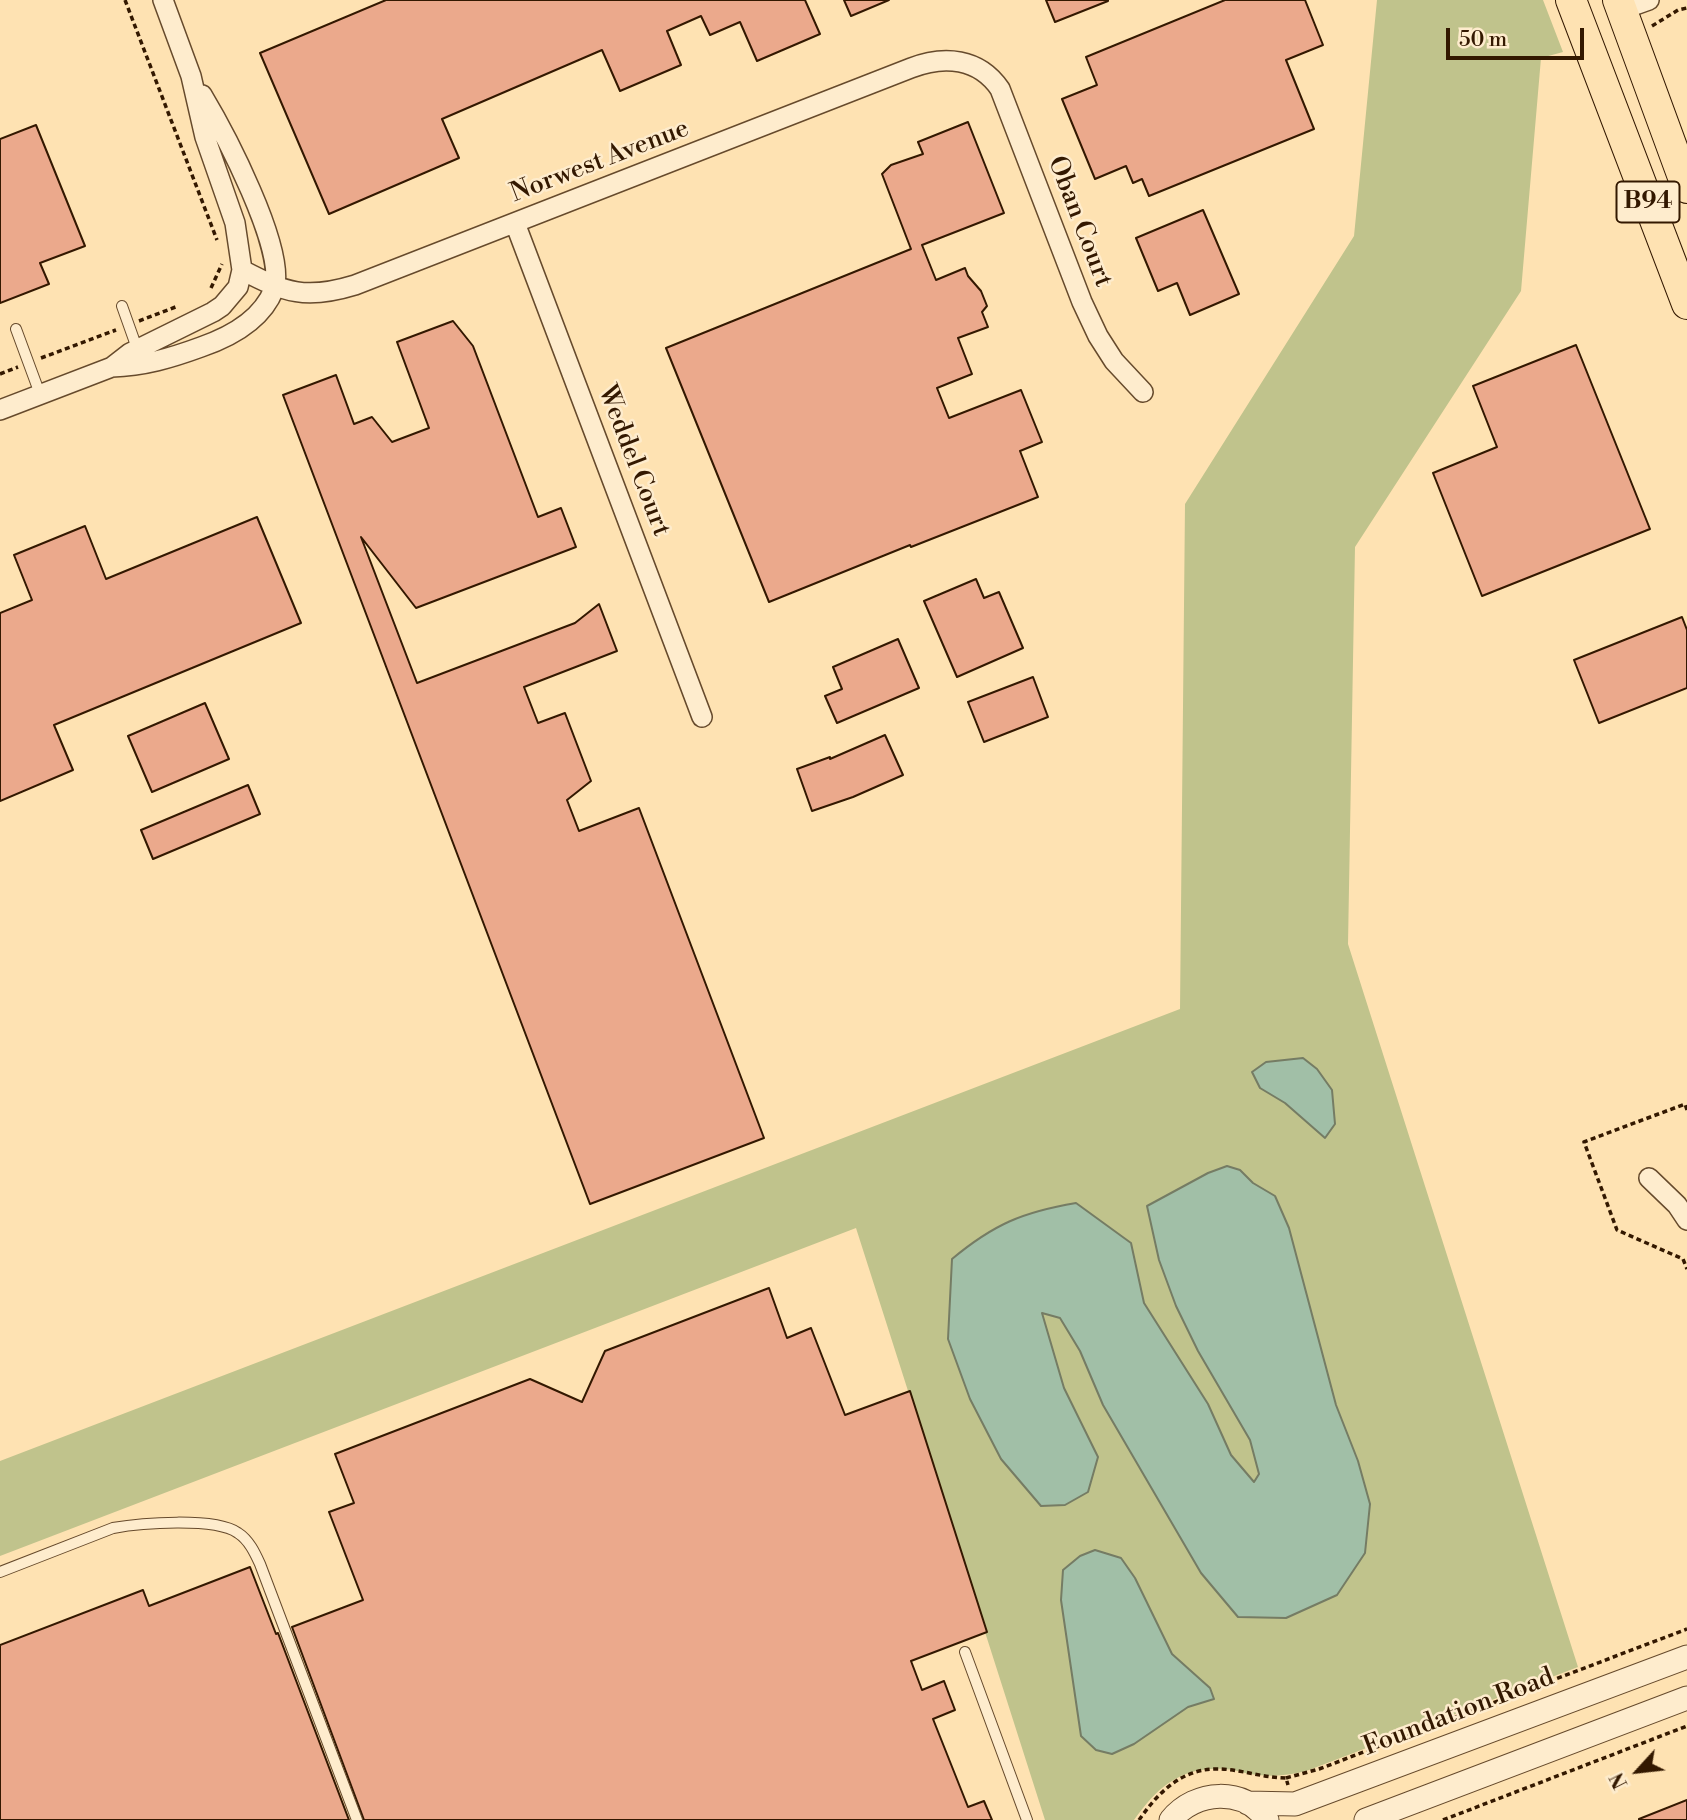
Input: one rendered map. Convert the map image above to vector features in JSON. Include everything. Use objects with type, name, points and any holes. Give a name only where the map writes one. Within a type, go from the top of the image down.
[{"type":"main road","points":[[1572,1],[1629,3]]},
{"type":"main road","name":"B94","points":[[1572,1],[1687,304]]},
{"type":"main road","name":"B94","points":[[1629,3],[1687,188]]},
{"type":"street","points":[[140,357],[222,306],[238,287],[242,270],[235,223],[205,137],[191,76],[163,0]]},
{"type":"street","name":"Norwest Avenue","points":[[242,270],[275,287],[304,293],[328,293],[355,285],[925,62],[951,60],[976,67]]},
{"type":"street","name":"Oban Court","points":[[976,67],[987,73],[1000,89],[1073,280],[1098,336],[1114,361],[1143,392]]},
{"type":"street","points":[[0,410],[140,357],[221,340],[244,327],[263,307],[275,287],[274,261],[268,238],[249,188],[225,133],[191,76]]},
{"type":"street","name":"Weddel Court","points":[[515,223],[702,717]]},
{"type":"street","points":[[1649,1178],[1677,1205],[1687,1220]]},
{"type":"street","name":"Foundation Road","points":[[1171,1820],[1193,1801],[1211,1796],[1230,1797],[1248,1803],[1295,1804],[1687,1657]]},
{"type":"street","points":[[1366,1820],[1687,1698]]},
{"type":"street","points":[[1487,1733],[1501,1770]]},
{"type":"street","points":[[1248,1803],[1266,1820]]},
{"type":"lane","points":[[122,306],[140,357]]},
{"type":"lane","points":[[16,330],[40,394]]},
{"type":"lane","points":[[0,1572],[113,1528],[132,1524],[226,1526],[238,1532],[250,1545],[260,1564],[357,1820]]},
{"type":"lane","points":[[965,1652],[1027,1820]]},
{"type":"path","points":[[125,0],[219,247]]},
{"type":"path","points":[[1652,26],[1678,10],[1687,8]]},
{"type":"path","points":[[208,295],[224,260]]},
{"type":"path","points":[[0,374],[181,305]]},
{"type":"path","points":[[1286,1778],[1320,1769],[1687,1629]]},
{"type":"path","points":[[1443,1820],[1687,1726]]},
{"type":"green space","points":[[1377,0],[1543,0],[1563,52],[1541,58],[1521,291],[1355,547],[1348,944],[1578,1667],[1309,1770],[1273,1776],[1226,1769],[1194,1771],[1171,1781],[1161,1789],[1134,1820],[1045,1820],[856,1228],[0,1556],[0,1461],[1180,1009],[1185,504],[1354,236]]},
{"type":"shaded area","points":[[1303,1058],[1317,1069],[1332,1090],[1335,1124],[1325,1138],[1285,1103],[1260,1088],[1252,1072],[1266,1062]]},
{"type":"shaded area","points":[[1227,1166],[1240,1170],[1253,1183],[1275,1196],[1289,1228],[1336,1405],[1358,1461],[1370,1504],[1365,1553],[1337,1595],[1286,1618],[1238,1617],[1201,1573],[1103,1405],[1080,1351],[1060,1318],[1042,1313],[1064,1388],[1098,1457],[1088,1492],[1065,1505],[1041,1506],[1001,1459],[970,1399],[948,1339],[952,1259],[1010,1221],[1076,1203],[1131,1243],[1144,1303],[1208,1404],[1231,1455],[1254,1482],[1259,1474],[1250,1440],[1198,1351],[1176,1306],[1159,1260],[1147,1206],[1208,1173]]},
{"type":"shaded area","points":[[1095,1550],[1121,1558],[1135,1578],[1172,1654],[1210,1688],[1214,1699],[1188,1707],[1134,1744],[1112,1754],[1096,1750],[1081,1736],[1061,1600],[1063,1570],[1080,1556]]},
{"type":"building","points":[[386,0],[805,0],[820,34],[757,61],[740,22],[710,35],[701,16],[667,31],[681,65],[620,91],[602,50],[442,119],[459,158],[329,214],[260,53]]},
{"type":"building","points":[[844,0],[889,0],[851,16]]},
{"type":"building","points":[[1046,0],[1108,0],[1108,1],[1055,22]]},
{"type":"building","points":[[1225,0],[1305,0],[1323,45],[1286,60],[1314,129],[1149,196],[1142,179],[1133,183],[1126,166],[1095,179],[1062,99],[1097,85],[1086,57]]},
{"type":"building","points":[[968,122],[1004,213],[922,245],[936,280],[965,268],[968,276],[981,291],[987,306],[982,312],[988,327],[958,338],[972,374],[937,388],[949,418],[1021,390],[1042,442],[1020,451],[1038,497],[769,602],[666,348],[911,249],[882,174],[891,165],[923,154],[918,142]]},
{"type":"building","points":[[36,125],[85,246],[40,263],[49,284],[0,303],[0,139]]},
{"type":"building","points":[[1203,210],[1239,294],[1190,315],[1177,283],[1158,291],[1136,238]]},
{"type":"building","points":[[453,321],[473,346],[538,517],[561,508],[576,547],[416,608],[361,537],[417,683],[575,623],[599,604],[617,651],[524,687],[538,723],[565,713],[591,781],[567,800],[579,831],[639,808],[764,1138],[590,1204],[283,395],[336,375],[354,424],[372,417],[392,442],[429,428],[397,342]]},
{"type":"building","points":[[1576,345],[1650,529],[1482,596],[1433,473],[1497,447],[1473,386]]},
{"type":"building","points":[[257,517],[301,623],[54,725],[73,770],[0,801],[0,613],[32,600],[14,555],[85,526],[106,579]]},
{"type":"building","points":[[976,579],[984,598],[999,592],[1023,648],[957,677],[924,601]]},
{"type":"building","points":[[1682,617],[1687,630],[1687,688],[1599,723],[1574,660]]},
{"type":"building","points":[[898,639],[919,688],[837,723],[825,696],[842,689],[833,667]]},
{"type":"building","points":[[1033,677],[1048,717],[984,742],[968,702]]},
{"type":"building","points":[[205,703],[229,759],[152,792],[128,736]]},
{"type":"building","points":[[885,735],[903,775],[812,811],[797,769],[830,759]]},
{"type":"building","points":[[248,785],[260,814],[153,859],[141,830]]},
{"type":"building","points":[[769,1288],[787,1338],[811,1328],[845,1415],[910,1391],[987,1632],[911,1661],[922,1690],[944,1681],[955,1710],[933,1719],[968,1807],[984,1801],[992,1820],[364,1820],[292,1627],[363,1600],[329,1512],[354,1503],[335,1454],[530,1379],[582,1402],[605,1351]]},
{"type":"building","points":[[250,1567],[349,1820],[0,1820],[0,1645],[143,1590],[149,1606]]},
{"type":"building","points":[[1687,1800],[1687,1820],[1639,1820],[1639,1819]]}]
